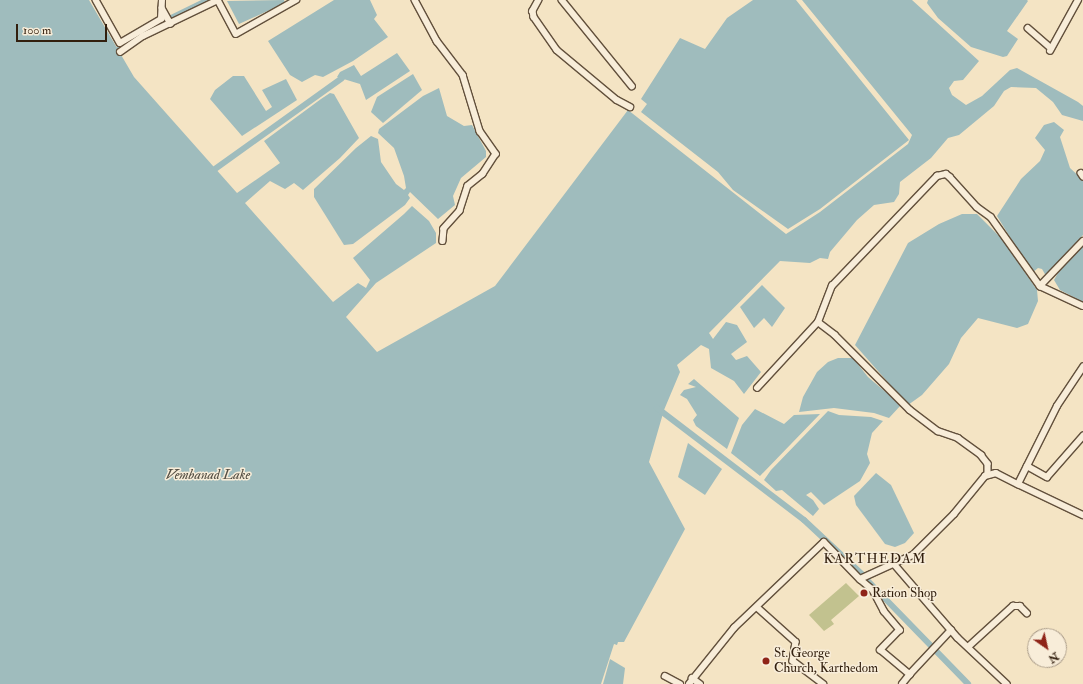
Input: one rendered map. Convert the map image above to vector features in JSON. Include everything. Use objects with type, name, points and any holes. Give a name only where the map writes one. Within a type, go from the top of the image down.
[{"type":"street","points":[[96,0],[120,43],[161,19],[162,0]]},
{"type":"street","points":[[120,52],[143,36],[218,0],[236,34],[296,0]]},
{"type":"street","points":[[415,0],[437,41],[463,75],[480,131],[496,154],[482,174],[468,186],[460,211],[444,229],[443,241]]},
{"type":"street","points":[[539,0],[533,11],[534,17],[557,50],[617,100],[630,107]]},
{"type":"street","points":[[562,0],[632,86]]},
{"type":"street","points":[[1028,28],[1050,50],[1078,0]]},
{"type":"street","points":[[162,7],[171,23]]},
{"type":"street","points":[[757,388],[818,322],[832,286],[937,176],[946,174],[977,207],[991,217],[1040,286],[1083,306]]},
{"type":"street","points":[[1040,286],[1083,241]]},
{"type":"street","points":[[818,322],[835,335],[910,410],[938,431],[958,438],[981,455],[988,464],[988,475]]},
{"type":"street","points":[[1018,484],[1057,406],[1083,367]]},
{"type":"street","points":[[1027,466],[1047,477],[1083,436]]},
{"type":"street","points":[[860,579],[895,565],[914,555],[926,544],[988,475],[996,473],[1083,515]]},
{"type":"street","points":[[689,684],[692,678],[734,628],[824,542],[860,579],[873,590],[884,611],[900,630],[882,650],[910,674]]},
{"type":"street","points":[[895,565],[952,630],[1007,684]]},
{"type":"street","points":[[968,647],[1013,606],[1020,606],[1027,613]]},
{"type":"street","points":[[757,607],[796,642],[793,661],[824,684]]},
{"type":"street","points":[[902,684],[952,630]]},
{"type":"street","points":[[666,676],[680,684]]},
{"type":"street","points":[[692,678],[700,684]]},
{"type":"green space","points":[[846,583],[859,596],[831,620],[834,624],[824,631],[809,615]]},
{"type":"water","name":"Vembanad Lake","points":[[0,0],[89,0],[134,77],[237,193],[280,163],[264,141],[321,99],[330,93],[334,94],[359,138],[340,158],[303,190],[294,183],[285,189],[270,181],[245,203],[333,302],[358,283],[366,288],[370,280],[353,258],[412,206],[429,221],[436,233],[436,243],[376,283],[346,317],[377,352],[495,286],[628,110],[786,234],[820,212],[908,144],[912,135],[802,0],[912,0],[979,61],[963,80],[954,81],[949,88],[952,95],[966,105],[982,96],[1010,70],[1017,68],[1083,106],[1083,121],[1062,115],[1053,102],[1036,88],[1011,87],[1004,91],[994,106],[959,135],[948,138],[931,158],[900,182],[899,194],[894,202],[874,205],[857,220],[830,252],[828,259],[820,258],[810,263],[780,261],[709,333],[713,339],[726,322],[737,325],[747,342],[731,354],[736,360],[747,356],[761,372],[744,394],[734,381],[711,368],[709,349],[701,345],[677,365],[680,372],[664,410],[649,462],[685,529],[624,642],[618,642],[617,645],[614,644],[601,684],[0,684]]},
{"type":"water","points":[[284,0],[285,3],[239,24],[227,1]]},
{"type":"water","points":[[334,0],[370,0],[377,15],[374,19],[388,37],[353,61],[323,77],[315,75],[302,82],[290,75],[268,41]]},
{"type":"water","points":[[753,0],[796,0],[909,140],[820,209],[788,229],[733,190],[718,172],[641,112],[647,104],[641,99],[680,38],[705,49],[727,18]]},
{"type":"water","points":[[928,0],[1028,1],[1007,31],[1018,39],[1007,56],[1003,57],[971,47],[938,18],[927,3]]},
{"type":"water","points":[[397,53],[410,71],[366,100],[360,84],[337,77],[340,72],[354,65],[361,76]]},
{"type":"water","points":[[413,74],[422,90],[383,123],[371,112],[377,97]]},
{"type":"water","points":[[233,76],[244,76],[266,111],[272,107],[262,90],[286,79],[297,100],[242,136],[210,99],[215,90]]},
{"type":"water","points":[[439,88],[447,116],[464,126],[472,125],[486,151],[486,157],[461,178],[453,196],[455,205],[438,219],[410,192],[408,195],[410,198],[405,205],[353,244],[344,245],[314,197],[314,189],[356,148],[371,136],[378,139],[381,162],[396,184],[404,190],[406,188],[404,176],[394,148],[378,133],[379,129],[423,96]]},
{"type":"water","points":[[1054,122],[1064,130],[1060,137],[1070,168],[1083,180],[1083,235],[1046,276],[1042,269],[1038,268],[1032,273],[997,216],[1021,179],[1040,161],[1045,150],[1035,138],[1044,125]]},
{"type":"water","points":[[962,214],[977,214],[1002,239],[1037,290],[1038,301],[1028,324],[1017,328],[978,318],[961,338],[949,364],[922,395],[908,405],[855,345],[908,243],[939,224]]},
{"type":"water","points":[[1083,246],[1083,302],[1060,290],[1054,280],[1059,271]]},
{"type":"water","points":[[762,285],[785,308],[772,327],[764,318],[754,328],[740,307]]},
{"type":"water","points":[[838,358],[853,358],[868,377],[901,405],[889,418],[874,413],[834,408],[799,412],[803,397],[817,372],[828,362]]},
{"type":"water","points":[[694,379],[739,418],[727,449],[696,426],[693,420],[697,415],[687,399],[680,395],[684,390],[696,387],[688,384]]},
{"type":"water","points":[[755,409],[784,424],[794,415],[820,414],[760,476],[731,453],[742,425]]},
{"type":"water","points":[[828,411],[839,415],[871,417],[883,421],[872,433],[867,454],[870,463],[860,481],[824,505],[811,492],[806,495],[813,500],[819,509],[813,516],[782,490],[776,491],[764,480],[771,470]]},
{"type":"water","points":[[688,443],[722,469],[705,495],[678,477]]},
{"type":"water","points":[[876,473],[891,485],[914,533],[905,543],[895,547],[885,544],[856,505],[854,496]]},
{"type":"water","points":[[610,659],[625,668],[623,684],[603,684]]},
{"type":"waterway","points":[[118,50],[155,26],[208,0]]},
{"type":"waterway","points":[[215,169],[342,78]]},
{"type":"waterway","points":[[657,408],[804,520],[862,574]]},
{"type":"waterway","points":[[867,580],[968,684]]},
{"type":"place","name":"Ration Shop","points":[[864,593]]},
{"type":"place","name":"St. George Church, Karthedom","points":[[766,661]]},
{"type":"district","name":"KARTHEDAM","points":[[875,559]]}]
